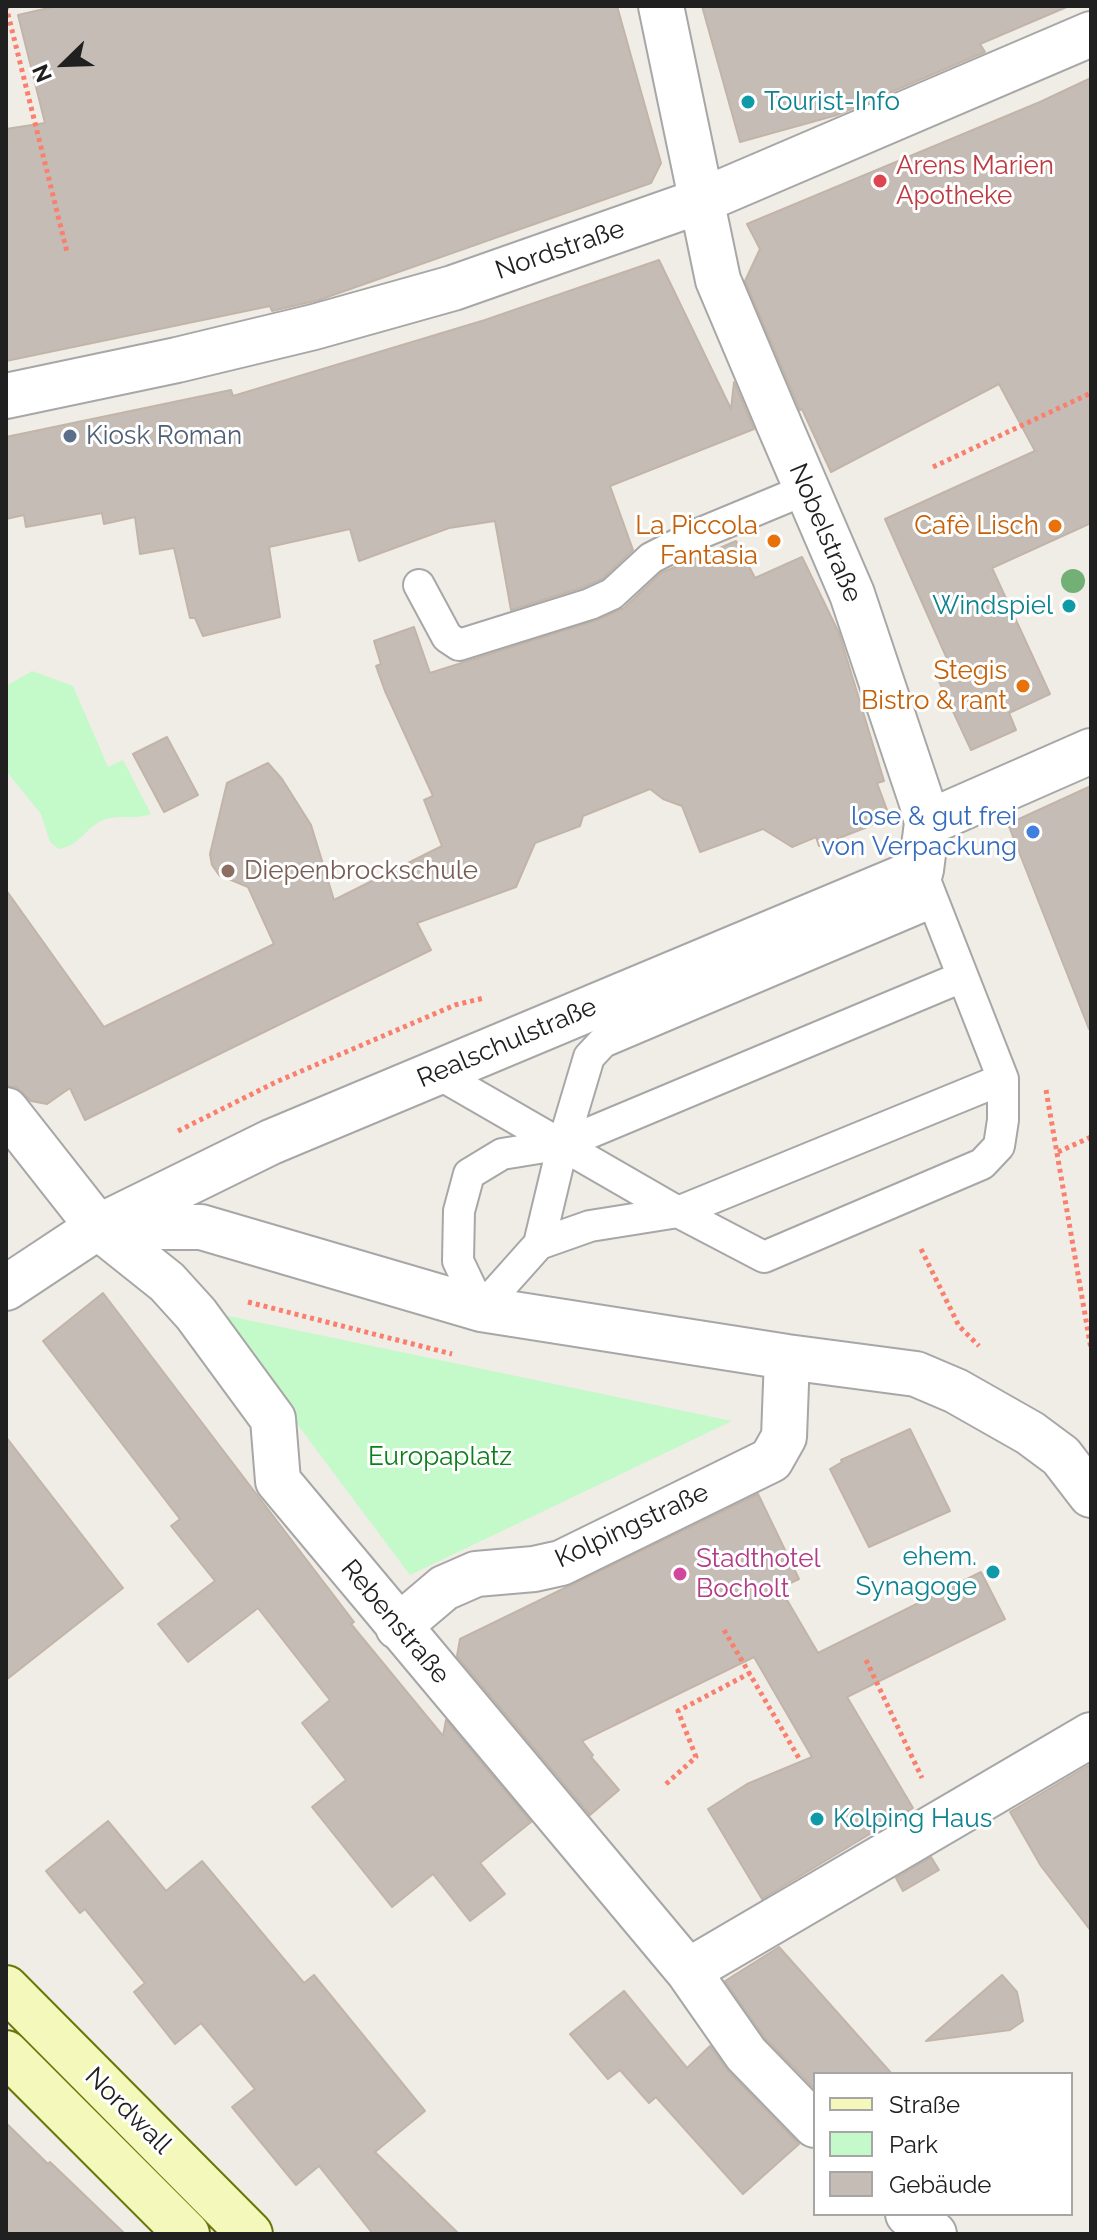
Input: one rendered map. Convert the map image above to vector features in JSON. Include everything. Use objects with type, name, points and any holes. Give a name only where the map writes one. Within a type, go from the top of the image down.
[{"type":"main road","name":"Nordwall","points":[[6,1988],[250,2234]]},
{"type":"main road","name":"Nordwall","points":[[6,2053],[187,2234]]},
{"type":"street","name":"Nobelstraße","points":[[661,6],[718,280],[852,594],[927,823],[927,886]]},
{"type":"street","name":"Nordstraße","points":[[6,396],[177,360],[453,288],[703,200],[1091,34]]},
{"type":"street","points":[[927,823],[1091,751]]},
{"type":"street","name":"Realschulstraße","points":[[6,1288],[98,1227],[271,1142],[437,1073],[927,886]]},
{"type":"street","name":"Rebenstraße","points":[[6,1110],[98,1227],[167,1282],[196,1314],[273,1419],[278,1481],[688,1971],[746,2054],[813,2123]]},
{"type":"street","points":[[98,1227],[201,1227],[481,1309],[916,1374],[997,1412],[1061,1456],[1091,1495]]},
{"type":"street","name":"Kolpingstraße","points":[[398,1627],[444,1588],[476,1574],[534,1569],[561,1563],[771,1460],[784,1437],[787,1357]]},
{"type":"street","points":[[688,1971],[1091,1735]]},
{"type":"street","points":[[911,2216],[934,2234]]},
{"type":"lane","points":[[419,585],[447,637],[459,645],[590,604],[612,594],[651,558],[696,535],[807,489]]},
{"type":"lane","points":[[437,1073],[563,1144],[678,1212],[764,1257],[982,1164],[999,1146],[1003,1120],[1003,1079],[927,886],[603,1042],[589,1057],[563,1144],[539,1244],[481,1309],[458,1261],[459,1211],[469,1174],[502,1154],[563,1144],[962,977]]},
{"type":"lane","points":[[539,1244],[590,1226],[678,1212],[1003,1079]]},
{"type":"path","points":[[6,6],[67,252]]},
{"type":"path","points":[[933,467],[1091,393]]},
{"type":"path","points":[[1058,1152],[1091,1137]]},
{"type":"path","points":[[921,1249],[959,1326],[978,1346],[992,1354]]},
{"type":"path","points":[[724,1630],[800,1760]]},
{"type":"path","points":[[866,1660],[943,1821]]},
{"type":"path","points":[[666,1784],[696,1757],[678,1711],[750,1673]]},
{"type":"green space","points":[[32,671],[73,686],[108,767],[123,760],[151,814],[101,821],[77,841],[59,849],[50,842],[41,814],[6,771],[6,686]]},
{"type":"green space","name":"Europaplatz","points":[[214,1313],[732,1421],[410,1575]]},
{"type":"building","points":[[57,6],[617,6],[661,163],[651,183],[319,300],[272,311],[270,306],[6,361],[6,129],[45,123],[18,15]]},
{"type":"building","points":[[702,6],[1069,6],[980,44],[985,52],[837,115],[740,142]]},
{"type":"building","points":[[1091,78],[1091,523],[992,568],[1050,694],[1009,713],[1016,730],[971,750],[937,677],[952,670],[885,519],[1035,451],[999,384],[831,472],[800,410],[745,281],[760,249],[747,224]]},
{"type":"building","points":[[659,260],[731,409],[734,382],[754,429],[610,486],[633,550],[602,579],[584,587],[511,610],[495,521],[449,528],[359,561],[350,529],[269,547],[280,617],[203,636],[195,618],[190,618],[174,548],[140,554],[135,517],[104,524],[102,513],[26,527],[24,515],[6,519],[6,437],[231,390],[233,396],[485,320]]},
{"type":"building","points":[[736,541],[755,578],[802,557],[839,633],[884,781],[877,783],[890,818],[819,846],[816,837],[792,847],[763,829],[700,852],[682,806],[663,799],[650,789],[583,816],[580,826],[535,843],[516,887],[417,923],[431,950],[85,1120],[70,1088],[47,1104],[31,1101],[16,1087],[6,1086],[6,890],[104,1027],[274,944],[248,887],[219,875],[212,865],[210,854],[227,783],[268,763],[311,825],[334,900],[442,846],[424,800],[433,796],[385,691],[376,666],[381,664],[374,641],[414,627],[430,673],[597,620],[624,608],[661,573]]},
{"type":"building","points":[[167,737],[198,795],[164,812],[133,754]]},
{"type":"building","points":[[1091,786],[1091,1029],[1089,1029],[1008,824]]},
{"type":"building","points":[[103,1293],[354,1622],[351,1624],[443,1736],[446,1720],[531,1822],[480,1863],[505,1894],[470,1921],[433,1874],[392,1907],[312,1807],[346,1780],[302,1723],[330,1700],[258,1608],[188,1662],[158,1624],[215,1581],[171,1526],[180,1519],[43,1341]]},
{"type":"building","points":[[910,1429],[950,1511],[869,1547],[830,1469],[841,1460]]},
{"type":"building","points":[[6,1437],[123,1588],[6,1680]]},
{"type":"building","points":[[758,1494],[799,1579],[780,1588],[818,1653],[981,1572],[1005,1619],[847,1697],[913,1808],[762,1899],[708,1809],[747,1784],[812,1757],[754,1657],[582,1741],[593,1755],[591,1757],[619,1790],[590,1815],[457,1656],[460,1639]]},
{"type":"building","points":[[1091,1764],[1091,1931],[1041,1866],[1010,1812]]},
{"type":"building","points":[[108,1821],[166,1891],[202,1861],[304,1983],[314,1975],[425,2111],[375,2152],[459,2234],[373,2234],[319,2166],[296,2185],[232,2107],[255,2089],[201,2023],[175,2044],[134,1992],[145,1983],[85,1909],[80,1913],[46,1871]]},
{"type":"building","points":[[931,1857],[939,1870],[903,1891],[896,1878]]},
{"type":"building","points":[[779,1947],[890,2072],[813,2072],[813,2087],[765,2038],[725,1981]]},
{"type":"building","points":[[1002,1975],[1017,1992],[1023,2021],[1010,2030],[926,2041]]},
{"type":"building","points":[[624,1991],[687,2068],[710,2046],[728,2071],[799,2144],[743,2194],[656,2097],[649,2103],[620,2070],[608,2079],[570,2034]]},
{"type":"building","points":[[6,2123],[48,2164],[50,2162],[125,2234],[6,2234]]},
{"type":"place","name":"Tourist-Info","points":[[748,102]]},
{"type":"place","name":"Arens Marien Apotheke","points":[[880,181]]},
{"type":"place","name":"Kiosk Roman","points":[[70,436]]},
{"type":"place","name":"Cafè Lisch","points":[[1055,526]]},
{"type":"place","name":"La Piccola Fantasia","points":[[774,541]]},
{"type":"place","name":"Windspiel","points":[[1069,606]]},
{"type":"place","name":"Stegis Bistro & rant","points":[[1023,686]]},
{"type":"place","name":"lose & gut frei von Verpackung","points":[[1033,832]]},
{"type":"place","name":"Diepenbrockschule","points":[[228,871]]},
{"type":"place","name":"ehem. Synagoge","points":[[993,1572]]},
{"type":"place","name":"Stadthotel Bocholt","points":[[680,1574]]},
{"type":"place","name":"Kolping Haus","points":[[817,1819]]}]
